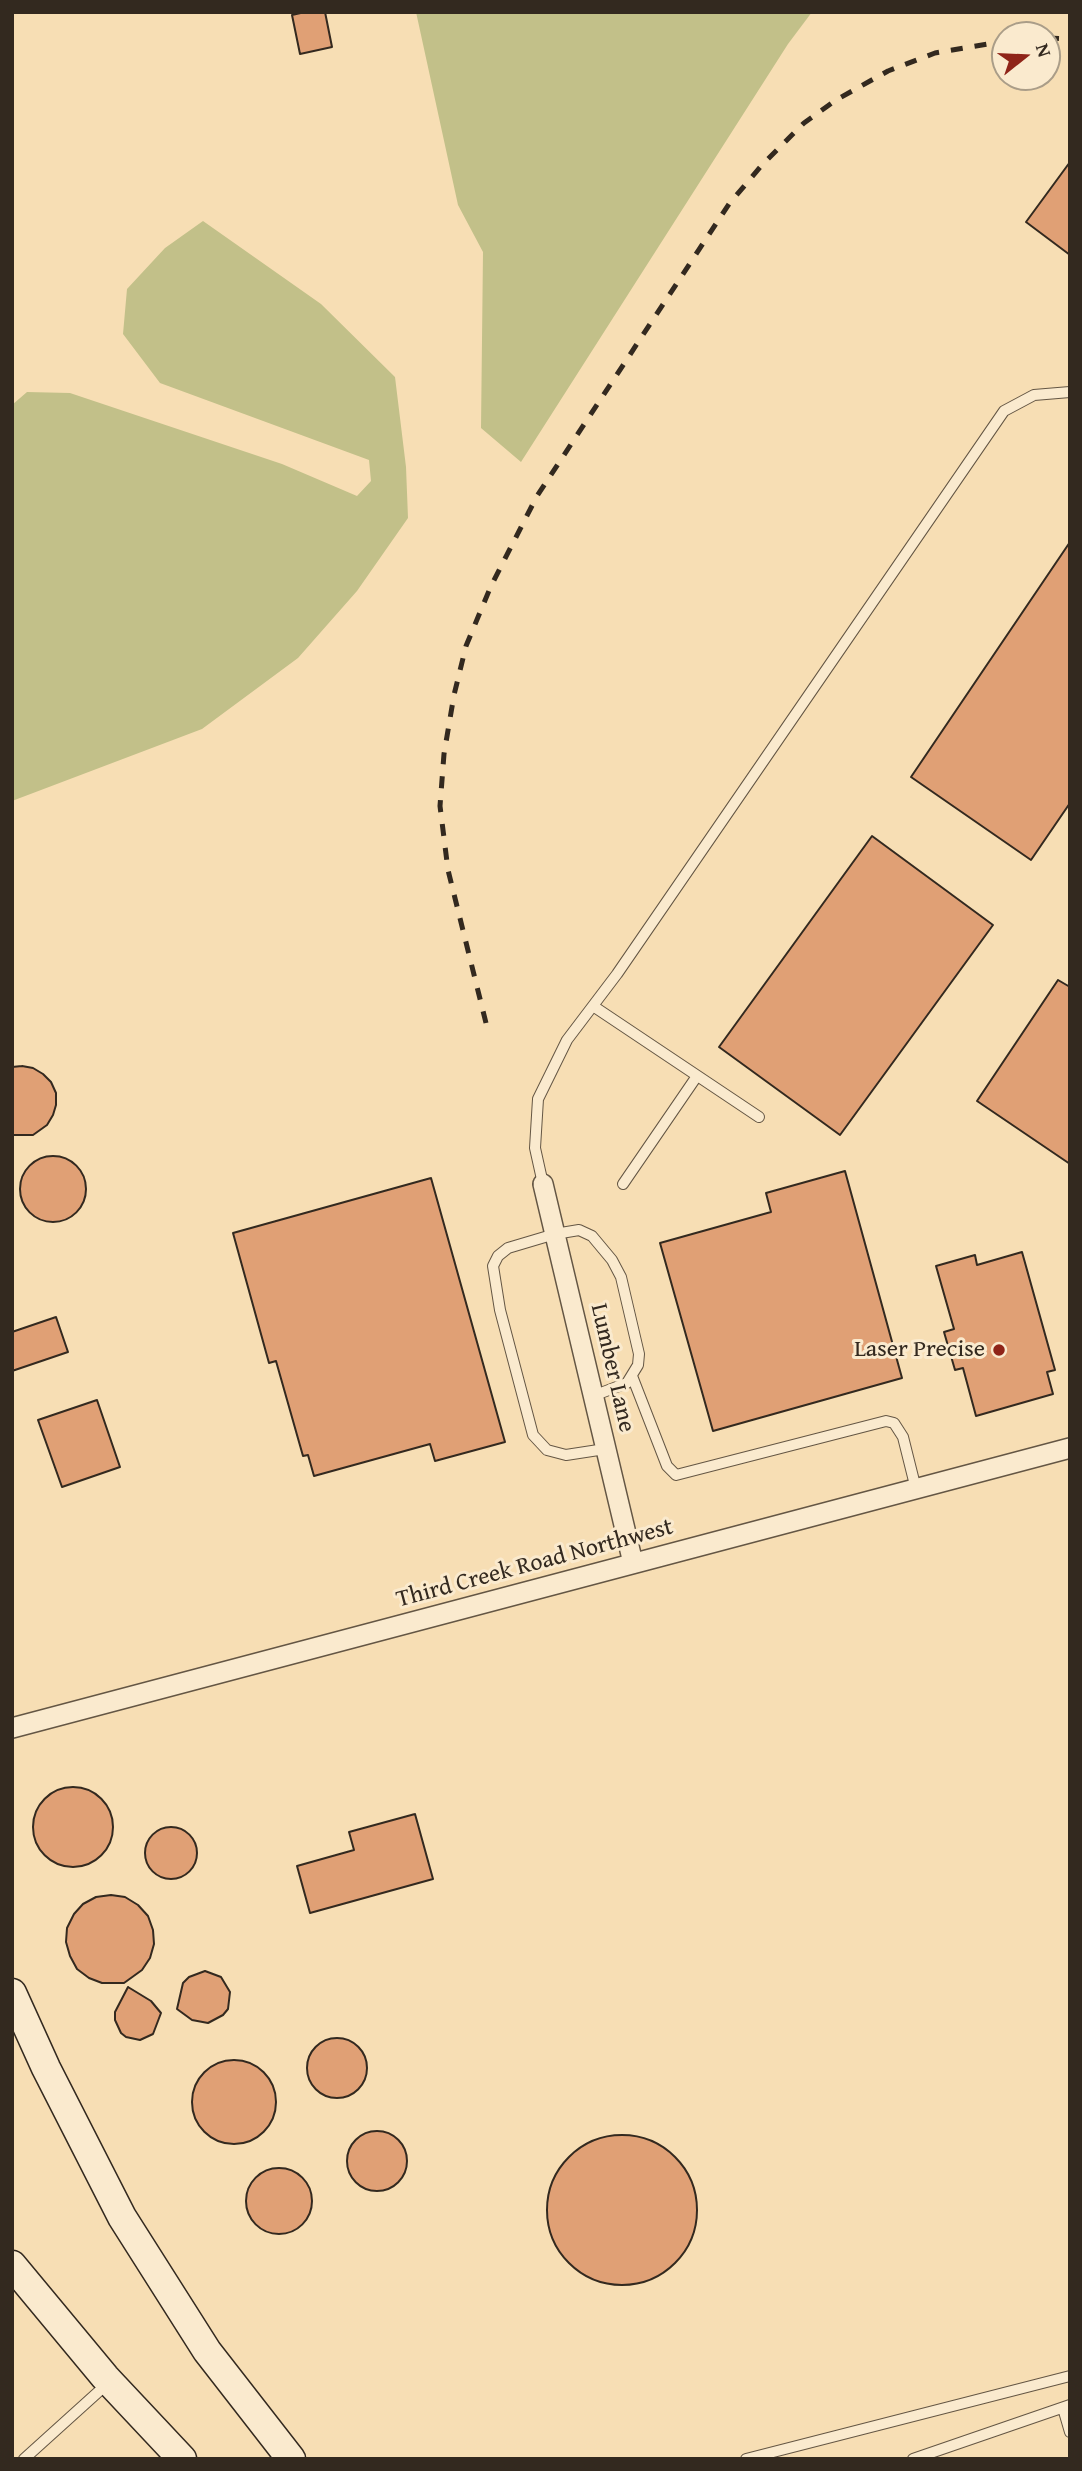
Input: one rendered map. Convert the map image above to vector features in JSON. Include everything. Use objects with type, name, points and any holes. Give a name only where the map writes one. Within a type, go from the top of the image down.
[{"type":"main road","points":[[12,1993],[46,2068],[122,2217],[207,2351],[291,2459]]},
{"type":"main road","points":[[12,2264],[110,2381],[182,2459]]},
{"type":"main road","points":[[260,2419],[306,2459]]},
{"type":"street","name":"Lumber Lane","points":[[543,1184],[633,1563]]},
{"type":"street","name":"Third Creek Road Northwest","points":[[12,1728],[1070,1448]]},
{"type":"lane","points":[[543,1184],[535,1148],[538,1099],[567,1040],[1004,411],[1034,395],[1070,392]]},
{"type":"lane","points":[[593,1006],[760,1117]]},
{"type":"lane","points":[[623,1184],[697,1076]]},
{"type":"lane","points":[[593,1396],[619,1388],[632,1376],[638,1365],[639,1354],[621,1277],[612,1260],[592,1236],[579,1230],[508,1248],[498,1256],[494,1266],[500,1310],[533,1435],[547,1450],[566,1455],[605,1449]]},
{"type":"lane","points":[[632,1376],[667,1466],[676,1475],[886,1421],[894,1423],[903,1437],[916,1489]]},
{"type":"lane","points":[[746,2459],[1070,2376]]},
{"type":"lane","points":[[24,2459],[110,2381]]},
{"type":"lane","points":[[913,2459],[1067,2407],[1070,2432]]},
{"type":"shaded area","points":[[416,12],[812,12],[788,44],[521,462],[481,428],[483,252],[458,205]]},
{"type":"shaded area","points":[[203,221],[321,304],[395,377],[406,467],[408,518],[357,591],[298,658],[202,729],[12,801],[12,405],[27,392],[70,393],[282,464],[357,496],[371,481],[369,460],[160,383],[123,334],[127,289],[165,248]]},
{"type":"building","points":[[325,12],[332,47],[300,54],[292,15]]},
{"type":"building","points":[[1070,162],[1070,255],[1026,222]]},
{"type":"building","points":[[1070,542],[1070,803],[1031,860],[911,777]]},
{"type":"building","points":[[872,836],[993,925],[840,1135],[719,1047]]},
{"type":"building","points":[[1058,980],[1070,987],[1070,1164],[977,1101]]},
{"type":"building","points":[[22,1066],[43,1074],[56,1093],[53,1115],[47,1125],[33,1135],[12,1135],[12,1067]]},
{"type":"building","points":[[53,1156],[66,1159],[76,1166],[83,1176],[86,1189],[83,1202],[76,1212],[66,1219],[53,1222],[40,1219],[30,1212],[23,1202],[20,1189],[23,1176],[30,1166],[40,1159]]},
{"type":"building","points":[[845,1171],[902,1378],[713,1431],[660,1243],[771,1212],[766,1193]]},
{"type":"building","points":[[431,1178],[505,1442],[435,1461],[430,1444],[314,1476],[308,1455],[303,1456],[276,1361],[269,1363],[233,1233]]},
{"type":"building","name":"Laser Precise","points":[[1022,1252],[1055,1370],[1047,1372],[1053,1394],[976,1416],[963,1368],[955,1370],[944,1332],[954,1329],[936,1266],[975,1255],[977,1265]]},
{"type":"building","points":[[56,1317],[68,1352],[12,1371],[12,1332]]},
{"type":"building","points":[[97,1400],[120,1467],[62,1487],[38,1420]]},
{"type":"building","points":[[73,1787],[88,1790],[101,1799],[110,1812],[113,1827],[110,1842],[101,1855],[88,1864],[73,1867],[58,1864],[45,1855],[36,1842],[33,1827],[36,1812],[45,1799],[58,1790]]},
{"type":"building","points":[[415,1814],[433,1879],[310,1913],[297,1866],[354,1850],[349,1832]]},
{"type":"building","points":[[171,1827],[181,1829],[189,1835],[195,1843],[195,1863],[189,1871],[181,1877],[171,1879],[161,1877],[153,1871],[147,1863],[145,1853],[147,1843],[153,1835],[161,1829]]},
{"type":"building","points":[[96,1897],[125,1897],[138,1905],[148,1916],[153,1930],[154,1944],[150,1958],[142,1970],[124,1983],[102,1983],[89,1978],[77,1969],[66,1942],[67,1928],[83,1904]]},
{"type":"building","points":[[205,1971],[221,1977],[230,1992],[228,2009],[208,2023],[192,2020],[177,2009],[183,1983],[189,1977]]},
{"type":"building","points":[[128,1987],[151,2001],[161,2013],[153,2034],[140,2040],[121,2033],[115,2020],[115,2012]]},
{"type":"building","points":[[337,2038],[358,2047],[367,2068],[358,2089],[337,2098],[316,2089],[307,2068],[316,2047]]},
{"type":"building","points":[[234,2060],[250,2063],[264,2072],[273,2086],[276,2102],[273,2118],[264,2132],[250,2141],[234,2144],[218,2141],[204,2132],[195,2118],[192,2102],[195,2086],[204,2072],[218,2063]]},
{"type":"building","points":[[377,2131],[398,2140],[407,2161],[398,2182],[377,2191],[356,2182],[347,2161],[356,2140]]},
{"type":"building","points":[[622,2135],[651,2141],[675,2157],[691,2181],[697,2210],[691,2239],[675,2263],[651,2279],[622,2285],[593,2279],[569,2263],[553,2239],[547,2210],[553,2181],[569,2157],[593,2141]]},
{"type":"building","points":[[279,2168],[292,2171],[302,2178],[309,2188],[312,2201],[309,2214],[302,2224],[292,2231],[279,2234],[266,2231],[256,2224],[249,2214],[246,2201],[249,2188],[256,2178],[266,2171]]},
{"type":"railway","points":[[1061,39],[1070,39]]},
{"type":"railway","points":[[486,1023],[448,870],[440,806],[444,754],[466,646],[491,586],[537,496],[729,204],[762,165],[804,123],[836,100],[888,71],[935,53],[991,43]]},
{"type":"place","name":"Laser Precise","points":[[999,1350]]}]
